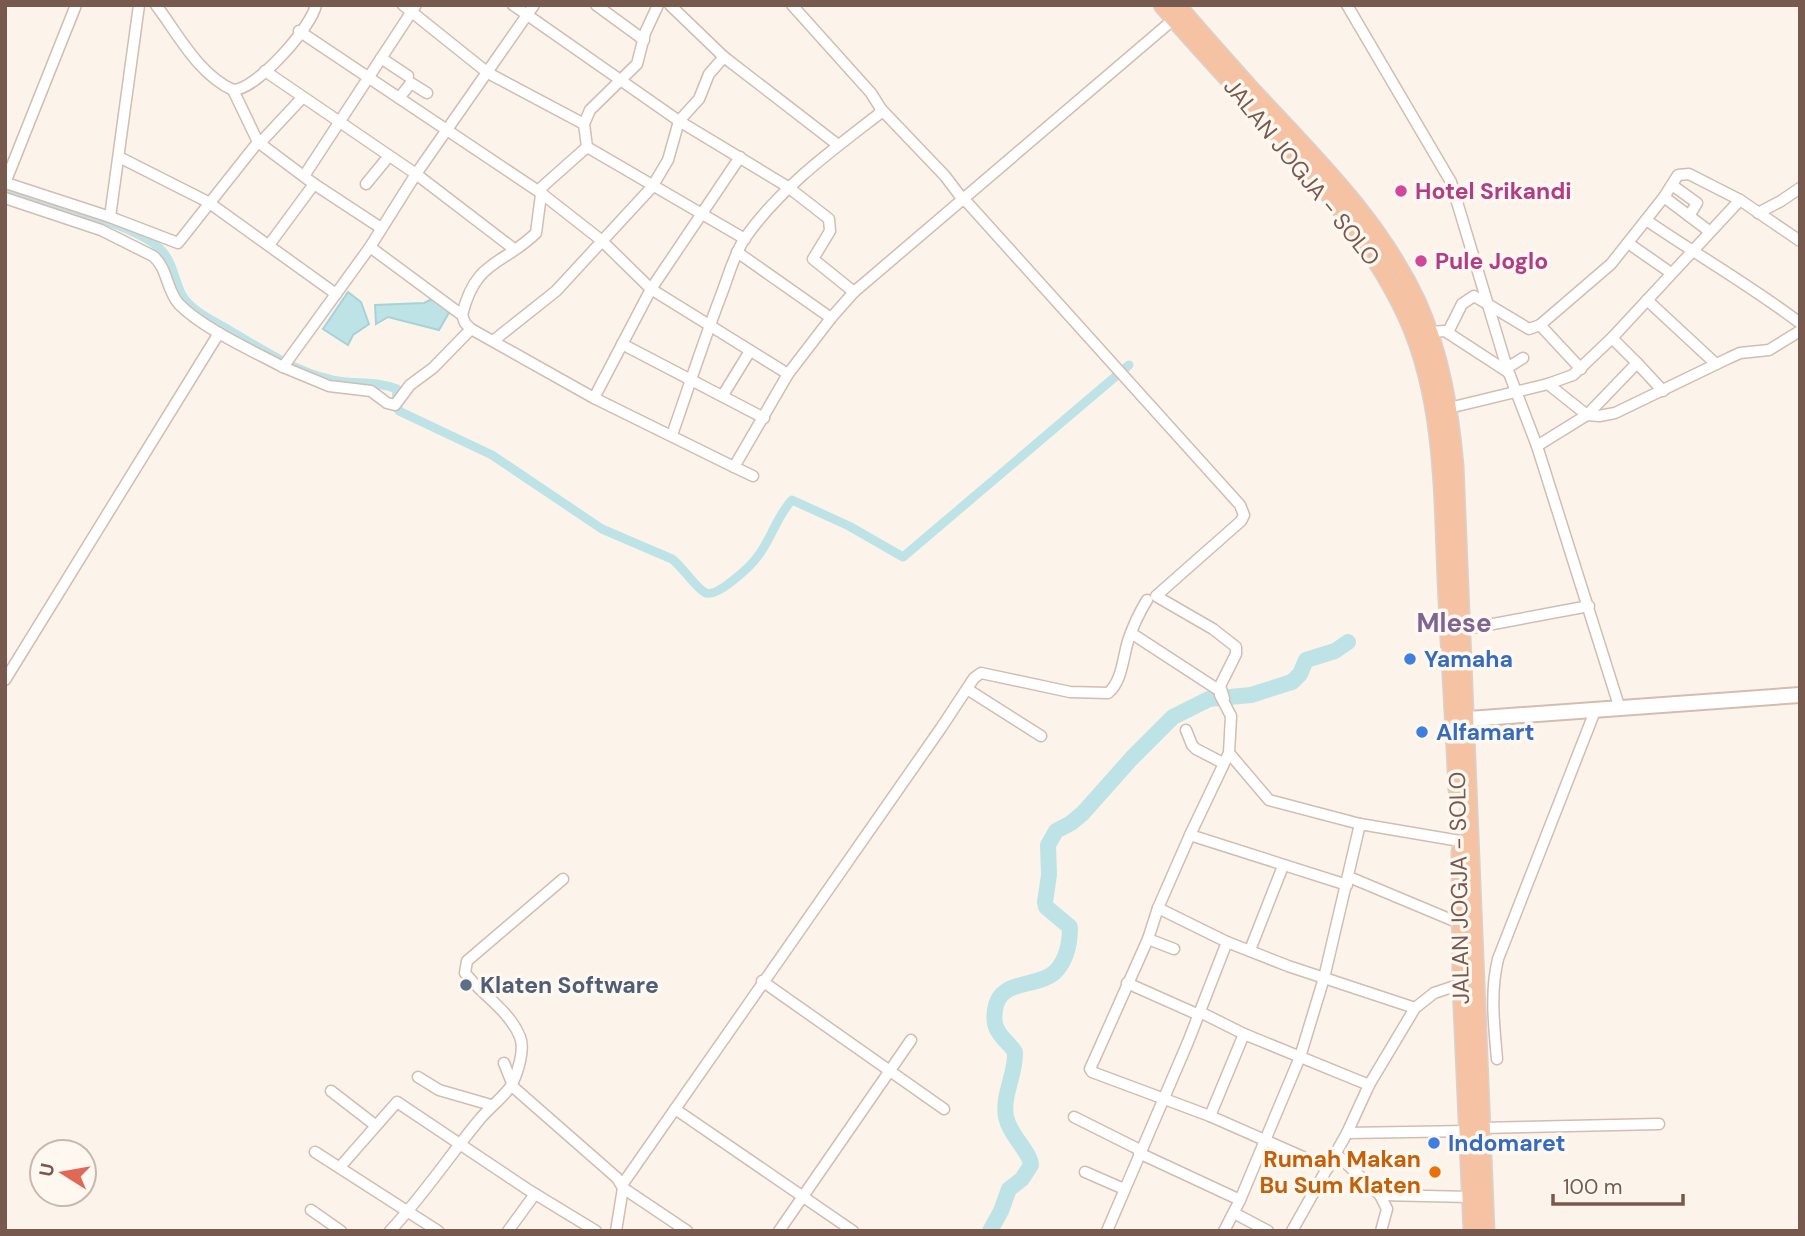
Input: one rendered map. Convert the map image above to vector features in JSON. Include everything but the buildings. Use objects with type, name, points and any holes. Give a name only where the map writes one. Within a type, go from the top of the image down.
[{"type":"highway","name":"JALAN JOGJA - SOLO","points":[[1162,5],[1175,12],[1357,232],[1382,269],[1402,306],[1425,370],[1440,444],[1460,720],[1461,984],[1486,1231]]},
{"type":"highway","points":[[1175,12],[1306,146],[1373,225],[1417,301],[1441,371],[1449,408],[1456,492],[1471,1065]]},
{"type":"highway","name":"JALAN JOGJA - SOLO","points":[[1472,1231],[1474,1130]]},
{"type":"main road","points":[[1460,720],[1800,695]]},
{"type":"street","points":[[76,5],[6,183],[110,217],[178,243],[259,143],[302,98]]},
{"type":"street","points":[[110,217],[139,5]]},
{"type":"street","points":[[156,5],[190,52],[215,79],[233,90],[259,143],[314,184],[381,228]]},
{"type":"street","points":[[233,90],[247,87],[265,71],[313,16],[316,5]]},
{"type":"street","points":[[513,5],[530,9],[679,121],[788,187],[829,219],[830,231],[813,261],[854,292]]},
{"type":"street","points":[[596,5],[644,40]]},
{"type":"street","points":[[587,147],[584,124],[590,110],[638,64],[652,16],[658,5]]},
{"type":"street","points":[[670,5],[724,57],[838,145]]},
{"type":"street","points":[[792,5],[871,93],[881,109],[945,176],[1240,505],[1244,515],[1241,521],[1156,596],[1193,616],[1236,647],[1236,654],[1220,686],[1221,695],[1231,716],[1229,752],[1190,835],[1158,908],[1148,939],[1090,1069],[1210,1116],[1328,1168]]},
{"type":"street","points":[[1347,5],[1451,182],[1508,370],[1537,448],[1620,709]]},
{"type":"street","points":[[304,176],[381,58],[410,7],[488,73],[584,124]]},
{"type":"street","points":[[283,368],[370,247],[416,174],[530,9]]},
{"type":"street","points":[[734,467],[788,374],[854,292],[964,200],[1175,12]]},
{"type":"street","points":[[300,31],[541,193],[601,240],[651,289],[788,374]]},
{"type":"street","points":[[493,341],[556,291],[652,187],[668,160],[679,121],[699,99],[709,74],[724,57]]},
{"type":"street","points":[[381,58],[408,76]]},
{"type":"street","points":[[265,71],[416,174],[514,249]]},
{"type":"street","points":[[399,98],[411,83],[426,93]]},
{"type":"street","points":[[672,435],[737,252],[745,239],[788,187],[881,109]]},
{"type":"street","points":[[587,147],[745,239]]},
{"type":"street","points":[[462,316],[474,284],[484,271],[536,233],[541,193],[546,182],[587,147]]},
{"type":"street","points":[[366,184],[389,156]]},
{"type":"street","points":[[119,157],[209,203],[337,294]]},
{"type":"street","points":[[594,398],[651,289],[740,157]]},
{"type":"street","points":[[1448,332],[1456,312],[1468,298],[1474,296],[1529,329],[1540,325],[1605,269],[1664,197],[1678,175],[1689,174],[1740,200],[1800,241]]},
{"type":"street","points":[[269,245],[314,184]]},
{"type":"street","points":[[1672,185],[1697,203],[1689,216]]},
{"type":"street","points":[[1758,212],[1798,192]]},
{"type":"street","points":[[1664,197],[1709,231]]},
{"type":"street","points":[[5,198],[101,230],[153,256],[159,261],[179,304],[219,332],[283,368],[330,386],[371,391],[387,403],[395,405],[410,385],[433,368],[471,329]]},
{"type":"street","points":[[1449,408],[1516,393],[1573,375],[1612,338],[1740,200]]},
{"type":"street","points":[[1548,384],[1587,415],[1615,413],[1740,353],[1769,350],[1799,331],[1717,265],[1646,220]]},
{"type":"street","points":[[1628,243],[1671,273]]},
{"type":"street","points":[[370,247],[462,316],[471,329],[594,398],[753,475]]},
{"type":"street","points":[[737,252],[831,318]]},
{"type":"street","points":[[1647,300],[1716,364]]},
{"type":"street","points":[[1540,325],[1581,369]]},
{"type":"street","points":[[5,680],[219,332]]},
{"type":"street","points":[[1429,332],[1448,332],[1508,370]]},
{"type":"street","points":[[1612,338],[1662,391]]},
{"type":"street","points":[[622,344],[764,418]]},
{"type":"street","points":[[723,395],[750,351]]},
{"type":"street","points":[[1508,370],[1523,358]]},
{"type":"street","points":[[1537,448],[1587,415],[1637,363]]},
{"type":"street","points":[[616,1231],[622,1186],[974,678],[981,673],[1070,692],[1108,693],[1114,686],[1138,614],[1147,600]]},
{"type":"street","points":[[1461,630],[1589,606]]},
{"type":"street","points":[[1131,633],[1221,695]]},
{"type":"street","points":[[967,689],[1041,736]]},
{"type":"street","points":[[1497,1059],[1493,999],[1494,978],[1499,959],[1595,711]]},
{"type":"street","points":[[1186,730],[1196,749],[1223,763]]},
{"type":"street","points":[[1229,752],[1269,800],[1360,824],[1460,841]]},
{"type":"street","points":[[1224,1231],[1240,1200],[1300,1057],[1324,978],[1360,824]]},
{"type":"street","points":[[1190,835],[1283,866],[1348,881],[1460,923]]},
{"type":"street","points":[[1250,950],[1283,866]]},
{"type":"street","points":[[390,1231],[409,1212],[491,1105],[512,1085],[522,1051],[520,1037],[512,1022],[464,973],[467,961],[563,879]]},
{"type":"street","points":[[1158,908],[1227,942],[1415,1008]]},
{"type":"street","points":[[1148,939],[1174,949]]},
{"type":"street","points":[[1107,1231],[1227,942]]},
{"type":"street","points":[[762,981],[944,1109]]},
{"type":"street","points":[[1127,983],[1369,1085]]},
{"type":"street","points":[[1292,1231],[1347,1133],[1369,1085],[1415,1008],[1434,993],[1461,984]]},
{"type":"street","points":[[1210,1116],[1244,1034]]},
{"type":"street","points":[[779,1231],[911,1040]]},
{"type":"street","points":[[504,1063],[512,1085],[607,1168],[622,1186],[687,1231]]},
{"type":"street","points":[[418,1077],[439,1090],[491,1105]]},
{"type":"street","points":[[331,1091],[375,1125]]},
{"type":"street","points":[[340,1167],[397,1102],[535,1194],[596,1231]]},
{"type":"street","points":[[675,1109],[853,1231]]},
{"type":"street","points":[[1074,1117],[1240,1200]]},
{"type":"street","points":[[1347,1133],[1659,1124]]},
{"type":"street","points":[[315,1152],[438,1231]]},
{"type":"street","points":[[1335,1153],[1380,1195],[1387,1209],[1381,1231]]},
{"type":"street","points":[[1085,1172],[1124,1189]]},
{"type":"street","points":[[508,1231],[535,1194]]},
{"type":"street","points":[[1380,1195],[1471,1197]]},
{"type":"street","points":[[311,1210],[341,1231]]},
{"type":"street","points":[[1234,1213],[1268,1231]]},
{"type":"water","points":[[348,292],[361,302],[369,324],[353,335],[348,345],[323,329]]},
{"type":"water","points":[[434,298],[450,311],[439,330],[388,317],[376,324],[375,305],[424,303]]},
{"type":"waterway","points":[[5,190],[108,222],[146,239],[164,253],[182,295],[203,315],[278,358],[316,375],[337,381],[380,384],[397,389],[396,402],[399,411],[492,455],[602,529],[672,559],[706,593],[726,586],[754,561],[792,500],[849,526],[903,557],[1129,365]]},
{"type":"waterway","points":[[990,1231],[1009,1189],[1022,1179],[1031,1165],[1006,1117],[1006,1101],[1015,1052],[997,1029],[995,1010],[1003,993],[1047,977],[1055,972],[1065,956],[1070,927],[1046,907],[1045,902],[1049,875],[1048,845],[1056,831],[1083,813],[1173,717],[1209,699],[1251,695],[1292,682],[1300,674],[1306,660],[1335,651],[1348,642]]},
{"type":"place","name":"Hotel Srikandi","points":[[1401,191]]},
{"type":"place","name":"Pule Joglo","points":[[1421,261]]},
{"type":"place","name":"Yamaha","points":[[1410,659]]},
{"type":"place","name":"Alfamart","points":[[1422,732]]},
{"type":"place","name":"Klaten Software","points":[[466,985]]},
{"type":"place","name":"Indomaret","points":[[1434,1143]]},
{"type":"place","name":"Rumah Makan Bu Sum Klaten","points":[[1435,1172]]},
{"type":"district","name":"Mlese","points":[[1454,623]]}]
